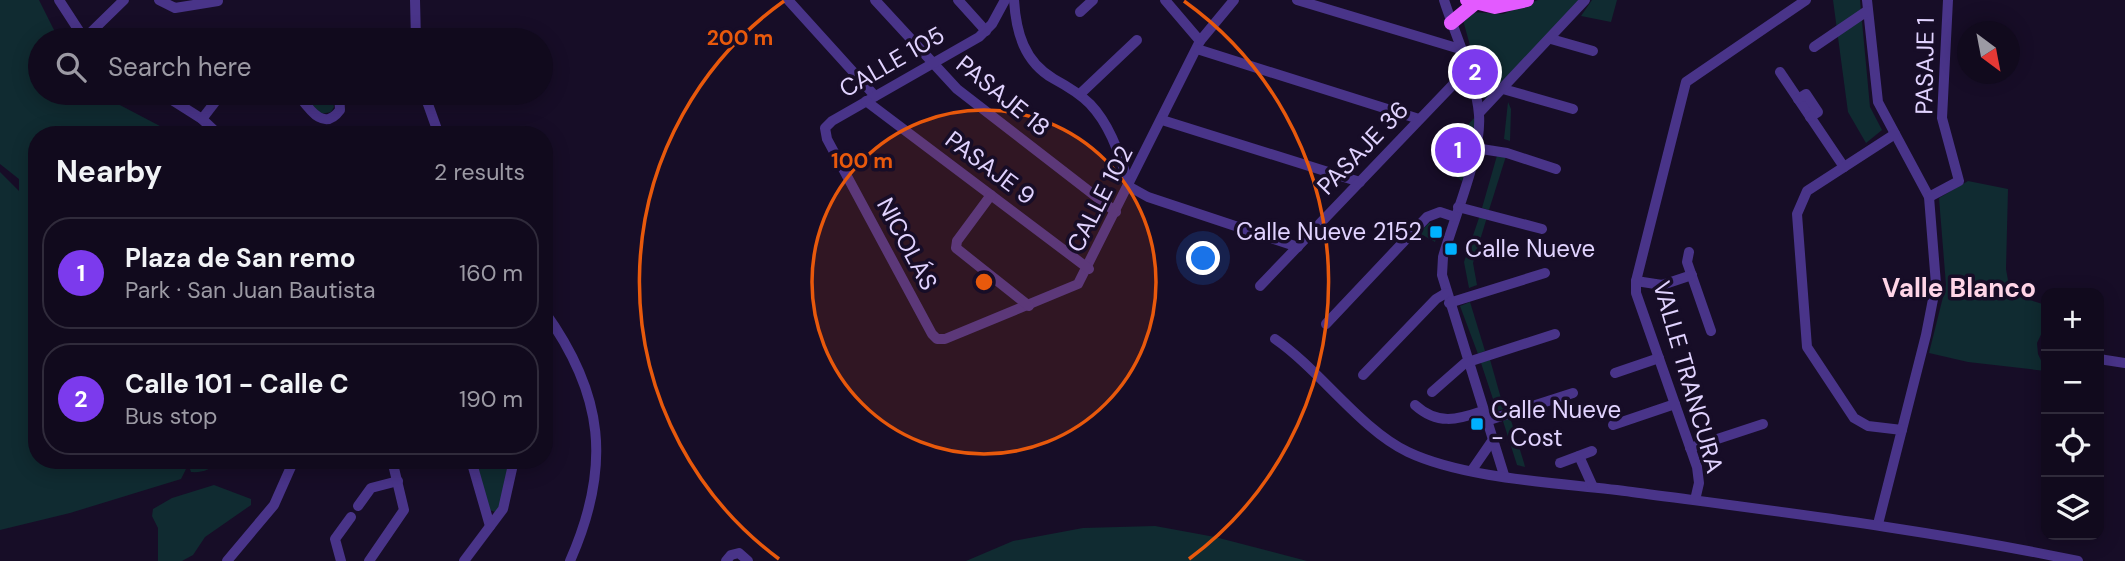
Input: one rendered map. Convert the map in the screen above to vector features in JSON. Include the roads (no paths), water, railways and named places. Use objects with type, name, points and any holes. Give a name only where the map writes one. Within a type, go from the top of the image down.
[{"type":"main road","points":[[1451,23],[1470,2],[1503,7],[1527,0]]},
{"type":"street","points":[[58,0],[76,28]]},
{"type":"street","points":[[96,28],[124,0]]},
{"type":"street","points":[[159,0],[175,8],[218,1]]},
{"type":"street","points":[[415,0],[415,28]]},
{"type":"street","name":"PASAJE 9","points":[[788,0],[870,99],[1089,269]]},
{"type":"street","name":"PASAJE 18","points":[[875,0],[931,64],[957,89],[1116,212]]},
{"type":"street","points":[[958,0],[986,31]]},
{"type":"street","name":"CALLE 105","points":[[825,128],[832,121],[986,31],[1005,0]]},
{"type":"street","points":[[1014,0],[1017,28],[1027,54],[1046,74],[1080,94],[1108,130],[1130,187],[1149,197],[1298,247]]},
{"type":"street","points":[[1080,12],[1093,0]]},
{"type":"street","points":[[1165,0],[1199,45],[1419,120]]},
{"type":"street","name":"CALLE 102","points":[[937,339],[945,340],[1078,284],[1089,269],[1199,45],[1234,0]]},
{"type":"street","points":[[1297,0],[1460,49]]},
{"type":"street","points":[[1444,0],[1479,113],[1475,148],[1443,257],[1442,275],[1504,475]]},
{"type":"street","points":[[1479,113],[1585,0]]},
{"type":"street","name":"VALLE TRANCURA","points":[[1695,500],[1699,477],[1636,293],[1636,281],[1686,82],[1806,0]]},
{"type":"street","name":"PASAJE 1","points":[[1929,197],[1959,181],[1942,118],[1948,0]]},
{"type":"street","points":[[1814,47],[1867,6]]},
{"type":"street","points":[[1867,6],[1877,95],[1929,197],[1936,284],[1926,335],[1878,524]]},
{"type":"street","points":[[1551,39],[1593,51]]},
{"type":"street","points":[[1080,94],[1137,40]]},
{"type":"street","name":"PASAJE 36","points":[[1260,286],[1467,70]]},
{"type":"street","points":[[1780,72],[1798,99],[1807,94],[1818,112],[1810,117],[1844,167]]},
{"type":"street","points":[[1503,89],[1573,109]]},
{"type":"street","points":[[180,105],[209,126]]},
{"type":"street","points":[[202,119],[213,105]]},
{"type":"street","points":[[306,105],[314,115],[325,119],[334,117],[340,110],[340,105]]},
{"type":"street","points":[[428,105],[436,126]]},
{"type":"street","points":[[1163,120],[1360,181]]},
{"type":"street","name":"NICOLÁS","points":[[825,128],[834,151],[937,339]]},
{"type":"street","points":[[1895,134],[1807,191],[1798,208],[1805,339],[1811,355],[1854,418],[1868,426],[1902,430]]},
{"type":"street","points":[[1475,148],[1507,153],[1556,169]]},
{"type":"street","points":[[991,195],[955,245],[1029,306]]},
{"type":"street","points":[[1326,324],[1427,217],[1440,212],[1456,212],[1542,229]]},
{"type":"street","points":[[1689,251],[1687,262],[1711,331]]},
{"type":"street","points":[[1363,375],[1436,299],[1545,273]]},
{"type":"street","points":[[1636,281],[1662,285],[1692,275]]},
{"type":"street","points":[[553,325],[577,361],[591,397],[597,428],[596,461],[587,510],[570,561]]},
{"type":"street","points":[[1432,392],[1468,362],[1555,334]]},
{"type":"street","points":[[1275,339],[1399,447],[1426,458],[1504,475],[1878,524],[2078,561]]},
{"type":"street","points":[[1615,373],[1659,358]]},
{"type":"street","points":[[2104,360],[2125,363]]},
{"type":"street","points":[[1415,405],[1426,414],[1449,421],[1485,416],[1573,393]]},
{"type":"street","points":[[1613,425],[1675,404]]},
{"type":"street","points":[[1690,447],[1763,424]]},
{"type":"street","points":[[1472,470],[1492,441]]},
{"type":"street","points":[[1560,463],[1592,451]]},
{"type":"street","points":[[1580,456],[1593,487]]},
{"type":"street","points":[[227,561],[274,505],[290,469]]},
{"type":"street","points":[[369,561],[402,514],[404,503],[395,469]]},
{"type":"street","points":[[474,469],[490,526]]},
{"type":"street","points":[[464,561],[505,503],[512,469]]},
{"type":"street","points":[[358,506],[371,488],[398,481]]},
{"type":"street","points":[[340,561],[335,539],[351,517]]},
{"type":"street","points":[[726,561],[731,555],[738,553],[748,561]]},
{"type":"place","name":"Calle 101 - Calle C","points":[[1475,72]]},
{"type":"place","name":"Plaza de San remo","points":[[1458,150]]},
{"type":"place","name":"Calle Nueve 2152","points":[[1436,232]]},
{"type":"place","name":"Calle Nueve","points":[[1451,249]]},
{"type":"place","name":"Calle Nueve - Cost","points":[[1477,424]]},
{"type":"district","name":"Valle Blanco","points":[[1959,288]]}]
